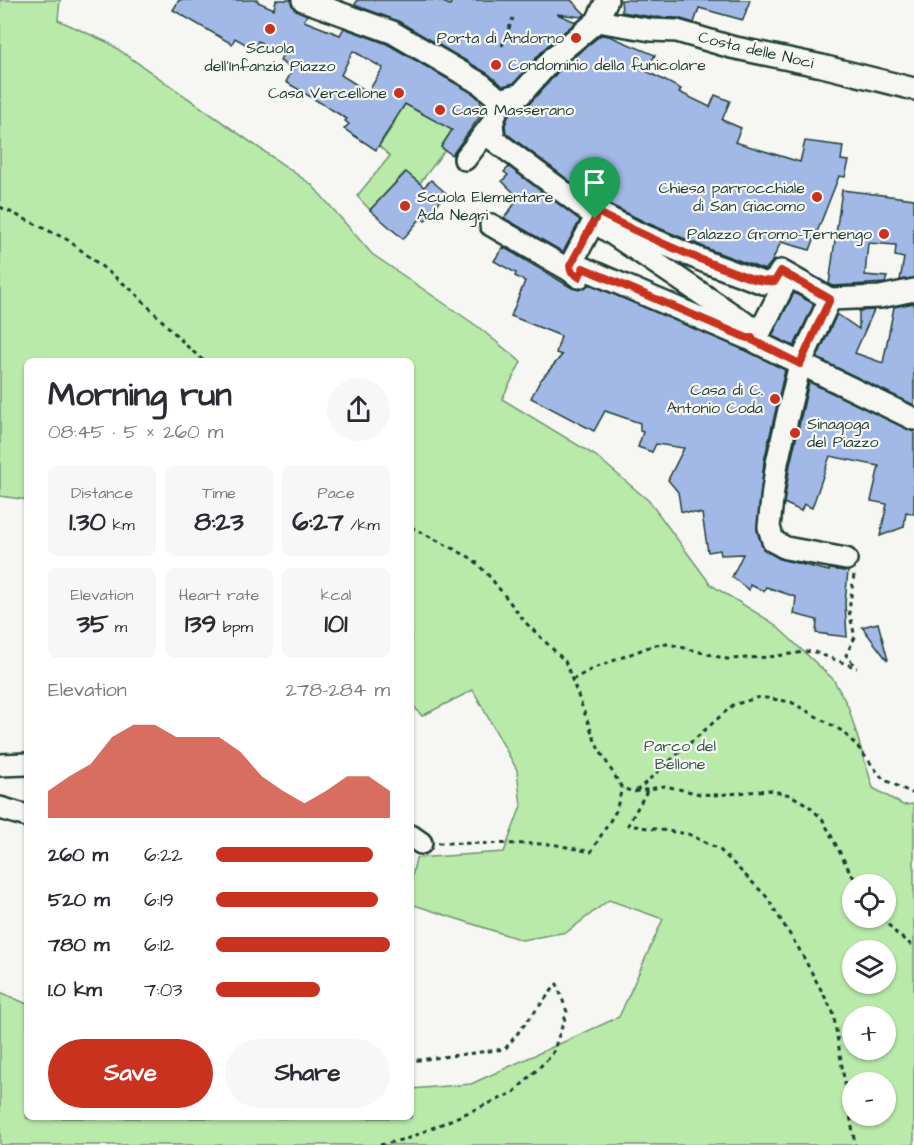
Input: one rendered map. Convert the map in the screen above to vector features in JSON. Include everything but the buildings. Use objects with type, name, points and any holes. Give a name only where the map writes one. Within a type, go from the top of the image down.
[{"type":"street","points":[[303,0],[392,32],[481,84],[500,100]]},
{"type":"street","points":[[500,100],[521,94],[555,56],[597,21],[607,0]]},
{"type":"street","name":"Costa delle Noci","points":[[597,21],[651,30],[677,30],[731,47],[822,66],[914,89]]},
{"type":"street","points":[[465,159],[492,124],[500,100]]},
{"type":"street","points":[[492,124],[494,141],[598,221],[754,334]]},
{"type":"street","points":[[571,271],[570,266],[598,221],[597,212],[640,234],[763,283],[778,276],[830,299],[880,297],[914,290]]},
{"type":"street","points":[[491,225],[579,277],[583,268],[747,338],[759,334],[786,280],[778,276]]},
{"type":"street","points":[[830,299],[800,364],[777,463],[769,527],[772,541],[786,548],[846,559]]},
{"type":"street","points":[[754,334],[752,340],[914,419]]},
{"type":"street","points":[[0,765],[24,764]]},
{"type":"street","points":[[0,808],[24,815]]},
{"type":"path","points":[[502,46],[513,18]]},
{"type":"path","points":[[0,207],[68,240],[133,291],[200,358]]},
{"type":"path","points":[[414,528],[473,560],[490,577],[527,624],[566,661],[597,746],[622,788],[634,792],[665,786],[700,794],[718,795],[769,790],[790,795],[808,805],[823,820],[851,874]]},
{"type":"path","points":[[572,680],[592,669],[654,645],[669,644],[727,659],[769,657],[813,651],[857,668],[846,655],[855,637],[849,611],[856,569],[852,561],[846,559]]},
{"type":"path","points":[[634,792],[733,705],[760,698],[791,702],[842,731],[883,779],[914,794]]},
{"type":"path","points":[[416,839],[552,844],[591,852],[616,811],[622,788]]},
{"type":"path","points":[[648,791],[628,825],[687,834],[719,849],[766,896],[800,949],[833,1012],[855,1145]]},
{"type":"path","points":[[893,928],[914,947]]},
{"type":"path","points":[[380,1145],[409,1138],[513,1093],[552,1055],[567,1012],[557,984],[505,1049],[414,1061]]},
{"type":"green space","name":"Parco del Bellone","points":[[0,0],[60,0],[58,20],[109,43],[312,185],[372,254],[477,326],[521,362],[502,399],[596,456],[649,501],[711,585],[773,623],[833,679],[848,706],[873,788],[903,805],[914,804],[914,1145],[0,1145],[0,992],[24,1003],[24,1120],[414,1120],[414,1089],[471,1084],[619,1017],[663,919],[609,900],[567,932],[522,940],[414,905],[416,858],[504,852],[521,806],[517,770],[473,690],[422,716],[414,707],[414,358],[24,358],[24,500],[0,496]]},
{"type":"green space","points":[[405,104],[422,114],[425,111],[453,129],[441,147],[445,150],[420,183],[405,172],[370,210],[357,196],[390,156],[379,146],[393,126],[400,108],[402,109]]},
{"type":"place","name":"Scuola dell'Infanzia Piazzo","points":[[270,29]]},
{"type":"place","name":"Porta di Andorno","points":[[576,38]]},
{"type":"place","name":"Condominio della funicolare","points":[[496,65]]},
{"type":"place","name":"Casa Vercellone","points":[[399,93]]},
{"type":"place","name":"Casa Masserano","points":[[440,110]]},
{"type":"place","name":"Chiesa parrocchiale di San Giacomo","points":[[817,197]]},
{"type":"place","name":"Scuola Elementare Ada Negri","points":[[405,206]]},
{"type":"place","name":"Palazzo Gromo-Ternengo","points":[[884,234]]},
{"type":"place","name":"Casa di C. Antonio Coda","points":[[775,399]]},
{"type":"place","name":"Sinagoga del Piazzo","points":[[795,433]]},
{"type":"route","points":[[597,212],[640,234],[763,283],[775,281],[781,271],[830,299],[800,364],[752,338],[747,338],[583,268],[579,277],[571,271],[570,266],[595,219],[597,212]]}]
